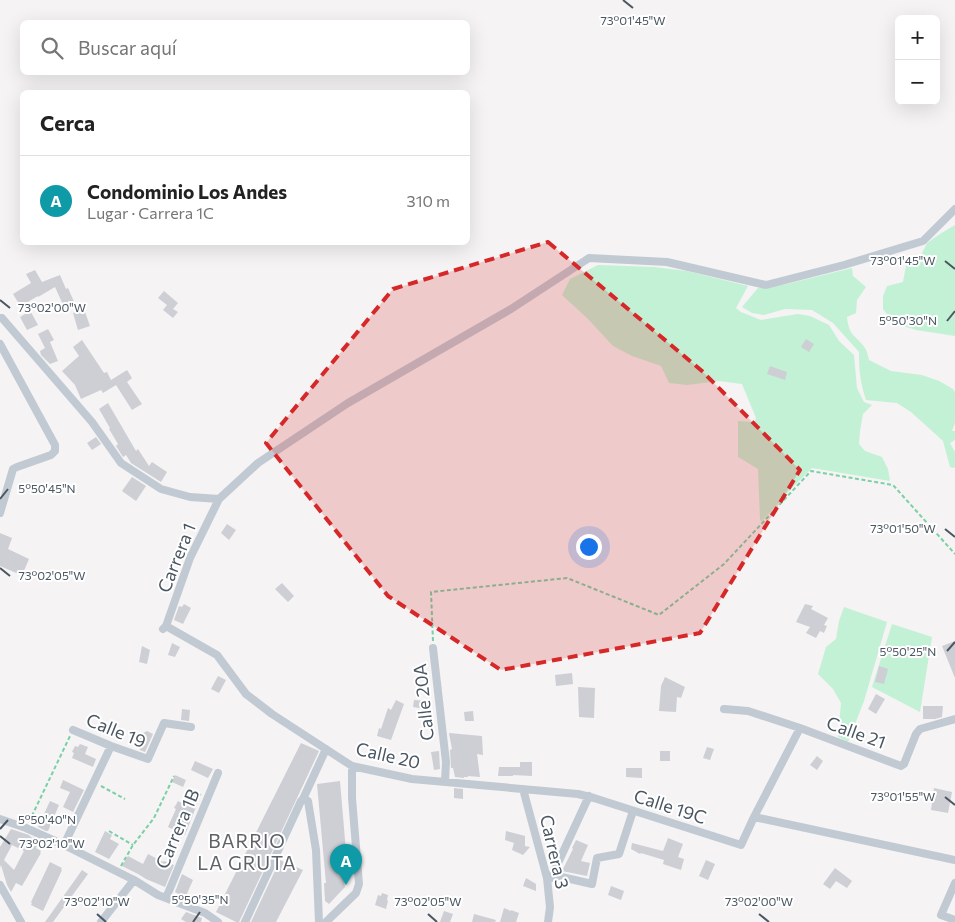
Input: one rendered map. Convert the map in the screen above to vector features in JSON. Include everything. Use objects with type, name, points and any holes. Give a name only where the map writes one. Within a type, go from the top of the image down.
[{"type":"street","points":[[0,318],[92,422],[121,463],[161,490],[190,497],[219,499],[258,463],[348,403],[510,309],[589,258],[667,262],[766,285],[844,265],[923,241],[955,209]]},
{"type":"street","points":[[0,344],[55,445],[55,451],[51,455],[13,469],[0,513]]},
{"type":"street","name":"Carrera 1","points":[[164,628],[190,558],[219,499]]},
{"type":"street","name":"Calle 20","points":[[164,628],[217,655],[246,694],[272,714],[352,766],[412,779],[589,796]]},
{"type":"street","name":"Calle 20A","points":[[433,648],[446,762],[445,782]]},
{"type":"street","name":"Calle 21","points":[[724,709],[748,711],[800,728],[901,766],[904,764],[916,734],[920,729],[955,719]]},
{"type":"street","name":"Calle 19","points":[[73,730],[148,759],[164,723],[191,727]]},
{"type":"street","points":[[800,728],[754,817],[955,860]]},
{"type":"street","points":[[64,845],[111,746]]},
{"type":"street","points":[[245,922],[326,750]]},
{"type":"street","points":[[326,922],[356,893],[359,884],[352,798],[352,766]]},
{"type":"street","name":"Carrera 1B","points":[[166,898],[218,773]]},
{"type":"street","name":"Carrera 3","points":[[523,789],[547,878],[550,907],[548,922]]},
{"type":"street","points":[[548,885],[589,796]]},
{"type":"street","name":"Calle 19C","points":[[589,796],[741,845],[754,817]]},
{"type":"street","points":[[303,799],[308,801],[316,850],[319,922]]},
{"type":"street","points":[[553,875],[592,884],[597,858],[619,854],[633,811]]},
{"type":"street","points":[[0,819],[64,845],[134,880],[158,895],[205,913],[218,922]]},
{"type":"street","name":"Carrera 1B","points":[[101,922],[134,880]]},
{"type":"street","points":[[955,883],[941,915],[955,920]]},
{"type":"street","points":[[0,885],[21,922]]},
{"type":"path","points":[[433,648],[431,592],[567,578],[659,615],[724,564],[811,471],[893,486],[955,554]]},
{"type":"path","points":[[26,828],[73,730]]},
{"type":"path","points":[[118,872],[133,845],[154,818],[174,776]]},
{"type":"path","points":[[94,782],[125,799]]},
{"type":"path","points":[[184,800],[203,810]]},
{"type":"path","points":[[109,831],[133,845]]},
{"type":"highlighted area","points":[[548,242],[702,371],[800,470],[700,633],[501,670],[388,596],[266,443],[393,289]]},
{"type":"green space","points":[[955,225],[955,336],[916,330],[894,323],[883,309],[883,296],[887,286],[903,282],[906,266],[918,261],[927,243]]},
{"type":"green space","points":[[598,265],[654,267],[687,271],[748,286],[736,308],[741,312],[761,320],[798,314],[810,316],[829,325],[839,341],[854,355],[857,388],[864,402],[872,405],[863,414],[859,444],[865,451],[882,457],[888,469],[890,481],[812,468],[761,522],[758,469],[738,457],[738,421],[754,422],[756,418],[742,384],[719,381],[687,385],[669,383],[661,366],[632,356],[613,346],[562,295],[570,279]]},
{"type":"green space","points":[[852,268],[853,276],[866,287],[857,300],[856,313],[847,317],[848,324],[853,335],[866,349],[869,360],[891,371],[922,375],[939,381],[955,392],[955,423],[952,431],[955,431],[955,440],[950,443],[955,452],[954,468],[950,467],[943,441],[911,412],[897,403],[866,400],[860,376],[859,352],[833,323],[812,310],[785,309],[764,315],[752,313],[742,307],[758,288],[787,284]]},
{"type":"green space","points":[[844,607],[887,622],[864,701],[848,742],[838,737],[841,703],[833,689],[818,674],[826,647],[836,639]]},
{"type":"green space","points":[[892,624],[932,637],[920,712],[872,687]]},
{"type":"building","points":[[35,270],[42,282],[60,275],[75,304],[65,309],[55,287],[38,296],[26,303],[38,325],[27,330],[20,317],[25,314],[13,294],[31,283],[26,274]]},
{"type":"building","points":[[164,291],[178,303],[173,309],[178,312],[173,318],[163,310],[167,305],[158,298]]},
{"type":"building","points":[[84,309],[90,326],[78,330],[73,313]]},
{"type":"building","points":[[48,329],[54,340],[50,342],[58,361],[50,364],[41,355],[40,351],[45,348],[38,334]]},
{"type":"building","points":[[806,339],[814,344],[809,352],[801,347]]},
{"type":"building","points":[[82,340],[104,373],[107,372],[111,380],[127,370],[132,378],[127,382],[142,404],[132,410],[116,385],[103,393],[101,390],[81,399],[75,385],[62,371],[79,356],[73,347]]},
{"type":"building","points":[[770,366],[787,372],[785,380],[767,374]]},
{"type":"building","points":[[108,403],[136,451],[138,449],[149,466],[152,462],[167,472],[161,482],[131,463],[126,455],[123,457],[99,409]]},
{"type":"building","points":[[96,437],[101,444],[92,450],[87,443]]},
{"type":"building","points":[[132,477],[146,486],[136,501],[122,491]]},
{"type":"building","points":[[227,524],[236,530],[229,540],[221,533]]},
{"type":"building","points":[[0,533],[12,538],[8,549],[29,559],[21,575],[0,566]]},
{"type":"building","points":[[282,583],[294,596],[288,602],[275,589]]},
{"type":"building","points":[[184,604],[191,608],[183,624],[174,620],[179,606],[182,607]]},
{"type":"building","points":[[805,604],[813,606],[811,609],[828,618],[824,625],[827,626],[824,633],[820,631],[816,638],[806,633],[810,627],[796,622]]},
{"type":"building","points":[[955,641],[955,678],[942,646]]},
{"type":"building","points":[[172,643],[180,647],[175,657],[168,655]]},
{"type":"building","points":[[142,646],[150,650],[147,664],[139,662]]},
{"type":"building","points":[[879,666],[888,669],[884,684],[875,682]]},
{"type":"building","points":[[572,673],[573,684],[556,686],[555,675]]},
{"type":"building","points":[[218,676],[226,680],[219,693],[211,689]]},
{"type":"building","points":[[665,677],[685,687],[681,698],[677,697],[676,712],[659,711],[661,686]]},
{"type":"building","points":[[578,687],[595,688],[594,718],[579,717]]},
{"type":"building","points":[[876,694],[885,699],[876,714],[868,709]]},
{"type":"building","points":[[396,700],[404,704],[391,740],[377,736],[388,708],[391,710]]},
{"type":"building","points":[[414,700],[426,701],[425,709],[413,707]]},
{"type":"building","points":[[923,706],[943,706],[942,717],[923,719]]},
{"type":"building","points":[[182,709],[190,710],[189,721],[181,720]]},
{"type":"building","points":[[473,711],[474,721],[465,721],[464,712]]},
{"type":"building","points":[[147,731],[153,734],[145,752],[136,746],[143,733]]},
{"type":"building","points":[[449,733],[482,736],[483,755],[477,754],[480,777],[455,777],[453,768],[451,768],[450,750],[452,749]]},
{"type":"building","points":[[301,743],[319,751],[239,922],[236,922],[216,912]]},
{"type":"building","points":[[80,744],[88,747],[85,754],[96,759],[93,767],[72,758],[75,746],[78,747]]},
{"type":"building","points":[[707,747],[714,749],[710,760],[703,758]]},
{"type":"building","points":[[439,751],[440,769],[434,770],[431,752]]},
{"type":"building","points":[[660,751],[670,751],[670,761],[660,761]]},
{"type":"building","points":[[817,756],[823,761],[817,770],[810,765]]},
{"type":"building","points":[[195,761],[213,769],[208,778],[191,770]]},
{"type":"building","points":[[520,762],[532,762],[532,776],[498,776],[499,767],[520,767]]},
{"type":"building","points":[[626,768],[642,768],[642,778],[626,777]]},
{"type":"building","points":[[175,775],[186,780],[183,787],[172,782]]},
{"type":"building","points":[[63,780],[84,790],[73,812],[63,807],[70,792],[60,788]]},
{"type":"building","points":[[340,781],[348,875],[344,876],[345,887],[329,904],[325,901],[324,883],[326,883],[317,784]]},
{"type":"building","points":[[454,788],[463,789],[463,799],[454,798]]},
{"type":"building","points":[[934,788],[952,792],[948,813],[931,810]]},
{"type":"building","points":[[191,793],[200,797],[185,835],[168,827],[178,801],[185,805]]},
{"type":"building","points":[[50,801],[59,805],[48,831],[46,831],[38,827]]},
{"type":"building","points":[[11,829],[29,835],[33,839],[33,837],[40,840],[36,848],[41,853],[22,886],[16,883],[11,892],[1,865],[0,868],[0,847]],"holes":[[[12,845],[24,851],[14,870],[4,860]]]},
{"type":"building","points":[[105,831],[112,835],[110,839],[119,844],[109,859],[95,852]]},
{"type":"building","points":[[506,831],[525,836],[525,846],[530,847],[523,855],[512,850],[514,843],[505,840]]},
{"type":"building","points":[[668,838],[683,844],[678,857],[684,859],[681,870],[663,864],[664,860],[640,854],[631,849],[632,843],[663,851]]},
{"type":"building","points":[[576,840],[588,845],[581,861],[590,863],[587,876],[562,871]]},
{"type":"building","points":[[148,854],[163,862],[174,865],[165,887],[122,866],[128,856],[143,864]]},
{"type":"building","points":[[280,860],[303,870],[276,922],[251,922]]},
{"type":"building","points":[[706,860],[715,864],[708,880],[699,876]]},
{"type":"building","points":[[50,862],[62,868],[62,870],[43,911],[31,905],[31,902]]},
{"type":"building","points":[[835,868],[852,881],[847,888],[836,881],[830,889],[823,884]]},
{"type":"building","points":[[82,870],[88,874],[53,922],[45,922]]},
{"type":"building","points":[[182,874],[193,880],[185,898],[175,892]]},
{"type":"building","points":[[526,878],[536,884],[536,891],[523,886]]},
{"type":"building","points":[[611,886],[624,891],[621,900],[608,895]]},
{"type":"building","points":[[382,893],[388,895],[386,909],[375,905],[378,895],[381,896]]},
{"type":"building","points":[[504,908],[519,913],[516,922],[500,922]]},
{"type":"building","points":[[444,911],[453,914],[450,922],[440,922]]},
{"type":"building","points":[[186,912],[202,918],[201,922],[186,922],[181,919]]},
{"type":"building","points":[[474,914],[496,920],[495,922],[472,922]]},
{"type":"place","name":"Condominio Los Andes","points":[[346,885]]},
{"type":"district","name":"BARRIO LA GRUTA","points":[[247,852]]}]
